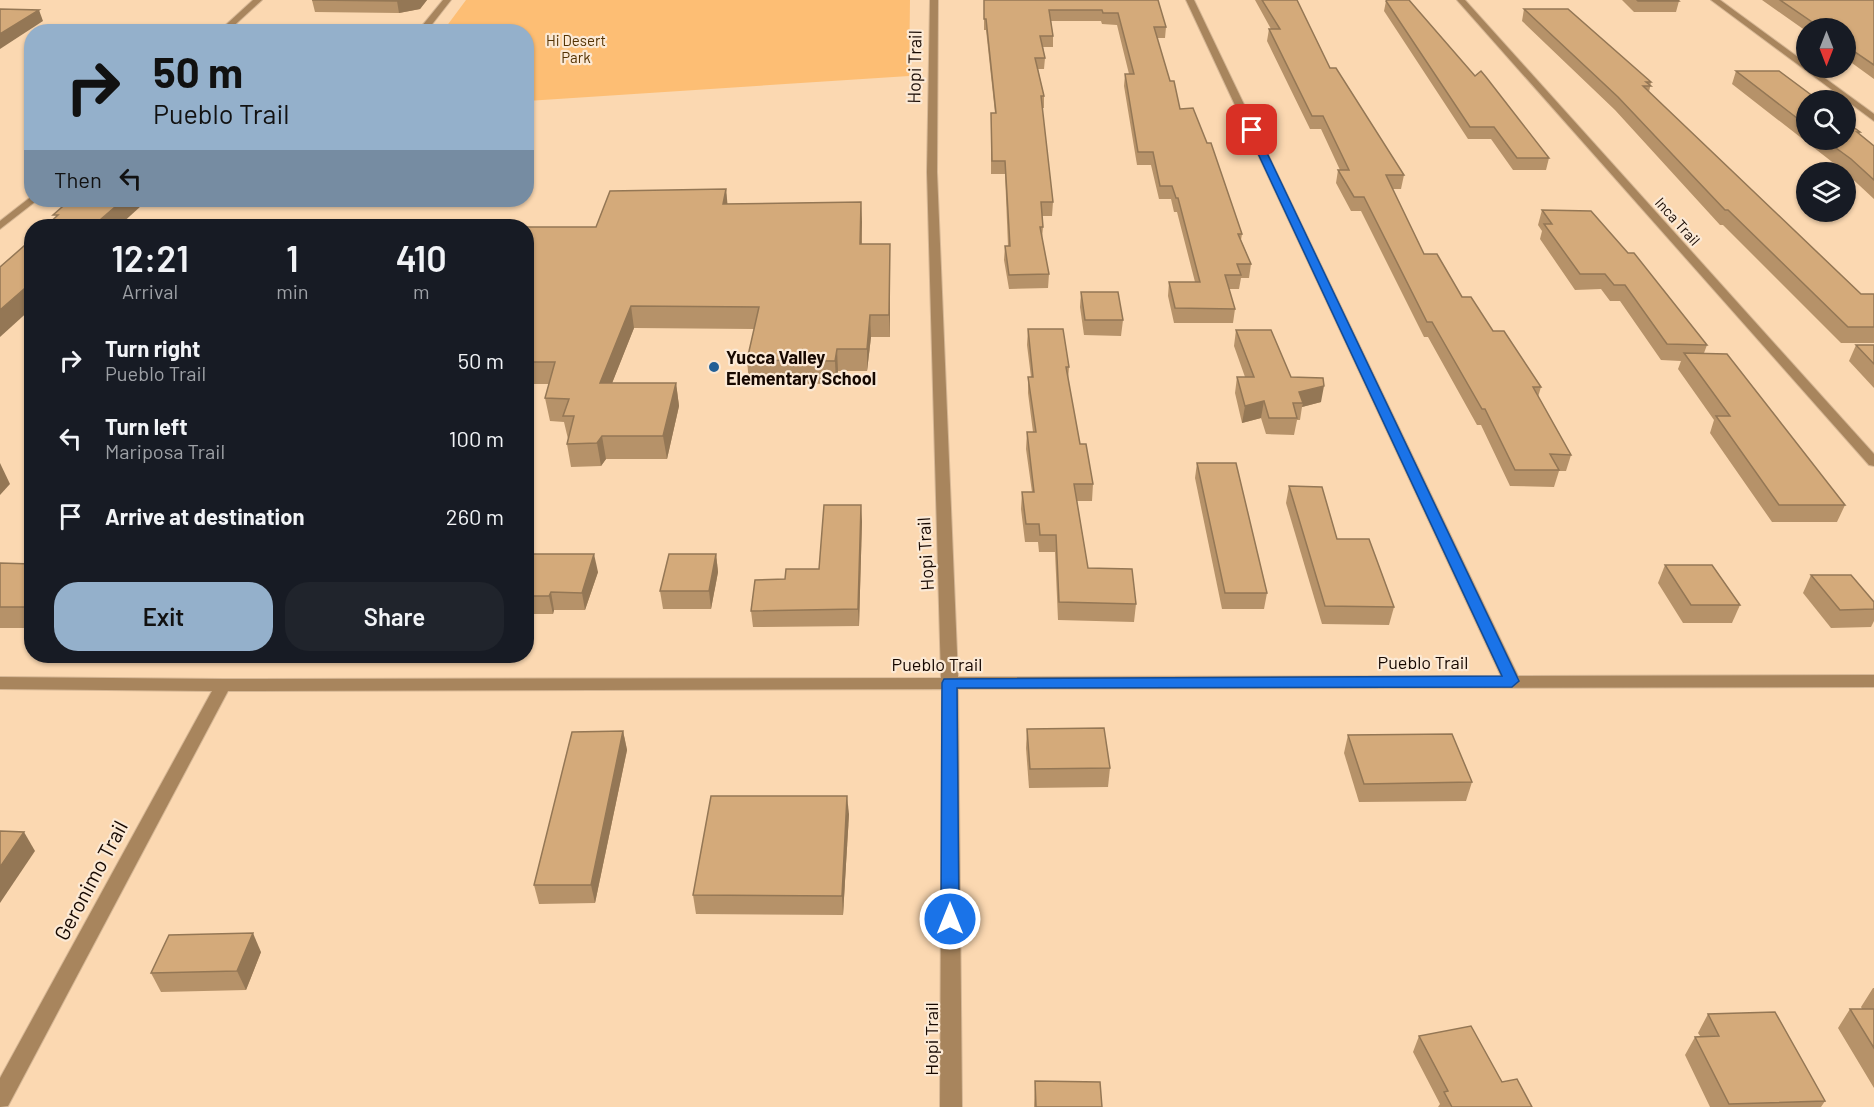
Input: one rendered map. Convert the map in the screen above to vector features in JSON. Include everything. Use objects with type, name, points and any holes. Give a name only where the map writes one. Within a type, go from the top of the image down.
[{"type":"street","points":[[231,24],[258,0]]},
{"type":"street","points":[[428,24],[447,0]]},
{"type":"street","name":"Hopi Trail","points":[[934,0],[932,172],[950,683],[951,1107]]},
{"type":"street","points":[[1190,0],[1512,681]]},
{"type":"street","name":"Inca Trail","points":[[1461,0],[1874,462]]},
{"type":"street","points":[[1715,0],[1874,118]]},
{"type":"street","points":[[0,226],[24,206]]},
{"type":"street","name":"Pueblo Trail","points":[[0,682],[223,685],[1874,681]]},
{"type":"street","name":"Geronimo Trail","points":[[0,1099],[223,685]]},
{"type":"green space","name":"Hi Desert Park","points":[[466,0],[910,0],[909,76],[534,101],[534,24],[448,24]]},
{"type":"building","points":[[312,0],[401,0],[397,1]]},
{"type":"building","points":[[984,0],[1158,0],[1166,27],[1154,27],[1170,81],[1174,81],[1180,109],[1193,108],[1207,143],[1211,143],[1242,234],[1238,234],[1251,264],[1237,264],[1241,275],[1225,275],[1235,309],[1175,308],[1169,282],[1200,282],[1178,198],[1172,186],[1160,186],[1153,152],[1138,152],[1125,74],[1134,74],[1118,13],[1103,13],[1102,10],[1049,10],[1053,36],[1040,36],[1045,58],[1035,58],[1044,96],[1041,96],[1053,202],[1041,202],[1043,227],[1040,227],[1049,274],[1009,275],[1005,246],[1010,246],[1005,161],[992,161],[991,113],[996,113],[986,19],[984,19]]},
{"type":"building","points":[[1262,0],[1297,0],[1330,68],[1336,68],[1404,175],[1386,175],[1424,254],[1437,254],[1462,297],[1471,297],[1493,331],[1504,331],[1541,387],[1533,387],[1571,455],[1550,454],[1559,470],[1515,470],[1485,409],[1482,409],[1432,322],[1427,322],[1364,197],[1354,197],[1338,170],[1349,170],[1323,116],[1312,116],[1269,29],[1280,29]]},
{"type":"building","points":[[1387,0],[1409,0],[1475,76],[1481,71],[1549,158],[1517,158],[1494,127],[1470,127]]},
{"type":"building","points":[[1678,0],[1679,1],[1638,1]]},
{"type":"building","points":[[1780,0],[1874,0],[1874,65],[1856,53],[1856,18],[1806,18]]},
{"type":"building","points":[[0,9],[39,10],[0,34]]},
{"type":"building","points":[[1524,9],[1568,9],[1651,82],[1646,82],[1651,86],[1643,86],[1861,294],[1874,294],[1874,327],[1848,327],[1728,210],[1725,210],[1618,97]]},
{"type":"building","points":[[1736,71],[1779,71],[1805,90],[1796,90],[1796,117]]},
{"type":"building","points":[[1856,129],[1874,146],[1874,180],[1856,162],[1839,150],[1856,150]]},
{"type":"building","points":[[726,189],[723,204],[861,202],[860,244],[890,244],[889,315],[870,315],[867,349],[837,349],[835,361],[747,360],[759,307],[631,306],[600,383],[676,383],[663,436],[602,436],[597,443],[567,444],[574,416],[563,416],[569,399],[545,398],[555,362],[534,362],[534,227],[596,227],[610,191]]},
{"type":"building","points":[[62,207],[115,207],[101,219],[54,219],[58,215],[53,215]]},
{"type":"building","points":[[1542,210],[1591,211],[1628,253],[1634,253],[1707,345],[1667,344],[1625,285],[1614,285],[1605,274],[1580,274],[1544,224],[1552,224]]},
{"type":"building","points":[[24,246],[24,289],[0,310],[0,267]]},
{"type":"building","points":[[1081,292],[1118,292],[1123,320],[1085,320]]},
{"type":"building","points":[[1028,329],[1063,329],[1069,367],[1066,367],[1080,444],[1086,444],[1093,484],[1074,484],[1088,568],[1132,569],[1136,604],[1059,602],[1056,535],[1040,535],[1039,524],[1026,524],[1022,492],[1034,492],[1027,432],[1036,432],[1028,377],[1033,377]]},
{"type":"building","points":[[1236,330],[1271,330],[1291,377],[1323,378],[1324,386],[1299,392],[1303,403],[1293,403],[1297,418],[1269,418],[1264,401],[1245,406],[1237,377],[1254,377]]},
{"type":"building","points":[[1856,345],[1874,345],[1874,364]]},
{"type":"building","points":[[1684,353],[1727,354],[1845,505],[1779,505],[1716,416],[1730,416]]},
{"type":"building","points":[[1197,463],[1236,463],[1267,593],[1225,593]]},
{"type":"building","points":[[1289,486],[1322,487],[1337,539],[1369,539],[1394,607],[1325,606]]},
{"type":"building","points":[[824,505],[861,505],[858,609],[751,611],[755,580],[785,579],[786,569],[819,569]]},
{"type":"building","points":[[534,554],[594,554],[582,593],[551,592],[549,596],[534,596]]},
{"type":"building","points":[[669,554],[716,554],[709,591],[660,591]]},
{"type":"building","points":[[0,563],[24,564],[24,607],[0,607]]},
{"type":"building","points":[[1665,565],[1712,565],[1740,605],[1691,605]]},
{"type":"building","points":[[1811,575],[1851,575],[1874,602],[1874,609],[1840,610]]},
{"type":"building","points":[[1104,728],[1110,768],[1030,769],[1027,729]]},
{"type":"building","points":[[623,731],[591,885],[534,885],[572,732]]},
{"type":"building","points":[[1452,734],[1472,782],[1364,784],[1348,735]]},
{"type":"building","points":[[711,796],[847,796],[842,896],[693,895]]},
{"type":"building","points":[[0,831],[24,832],[0,867]]},
{"type":"building","points":[[253,933],[237,971],[151,973],[169,935]]},
{"type":"building","points":[[1850,1009],[1874,1009],[1874,1048]]},
{"type":"building","points":[[1775,1012],[1825,1101],[1729,1104],[1695,1037],[1719,1036],[1708,1014]]},
{"type":"building","points":[[1471,1026],[1502,1082],[1517,1079],[1532,1107],[1452,1107],[1444,1092],[1448,1091],[1419,1036]]},
{"type":"building","points":[[1035,1081],[1100,1082],[1102,1107],[1036,1107]]},
{"type":"place","name":"Yucca Valley Elementary School","points":[[714,367]]},
{"type":"route","points":[[950,919],[950,683],[1512,681],[1252,130]]}]
